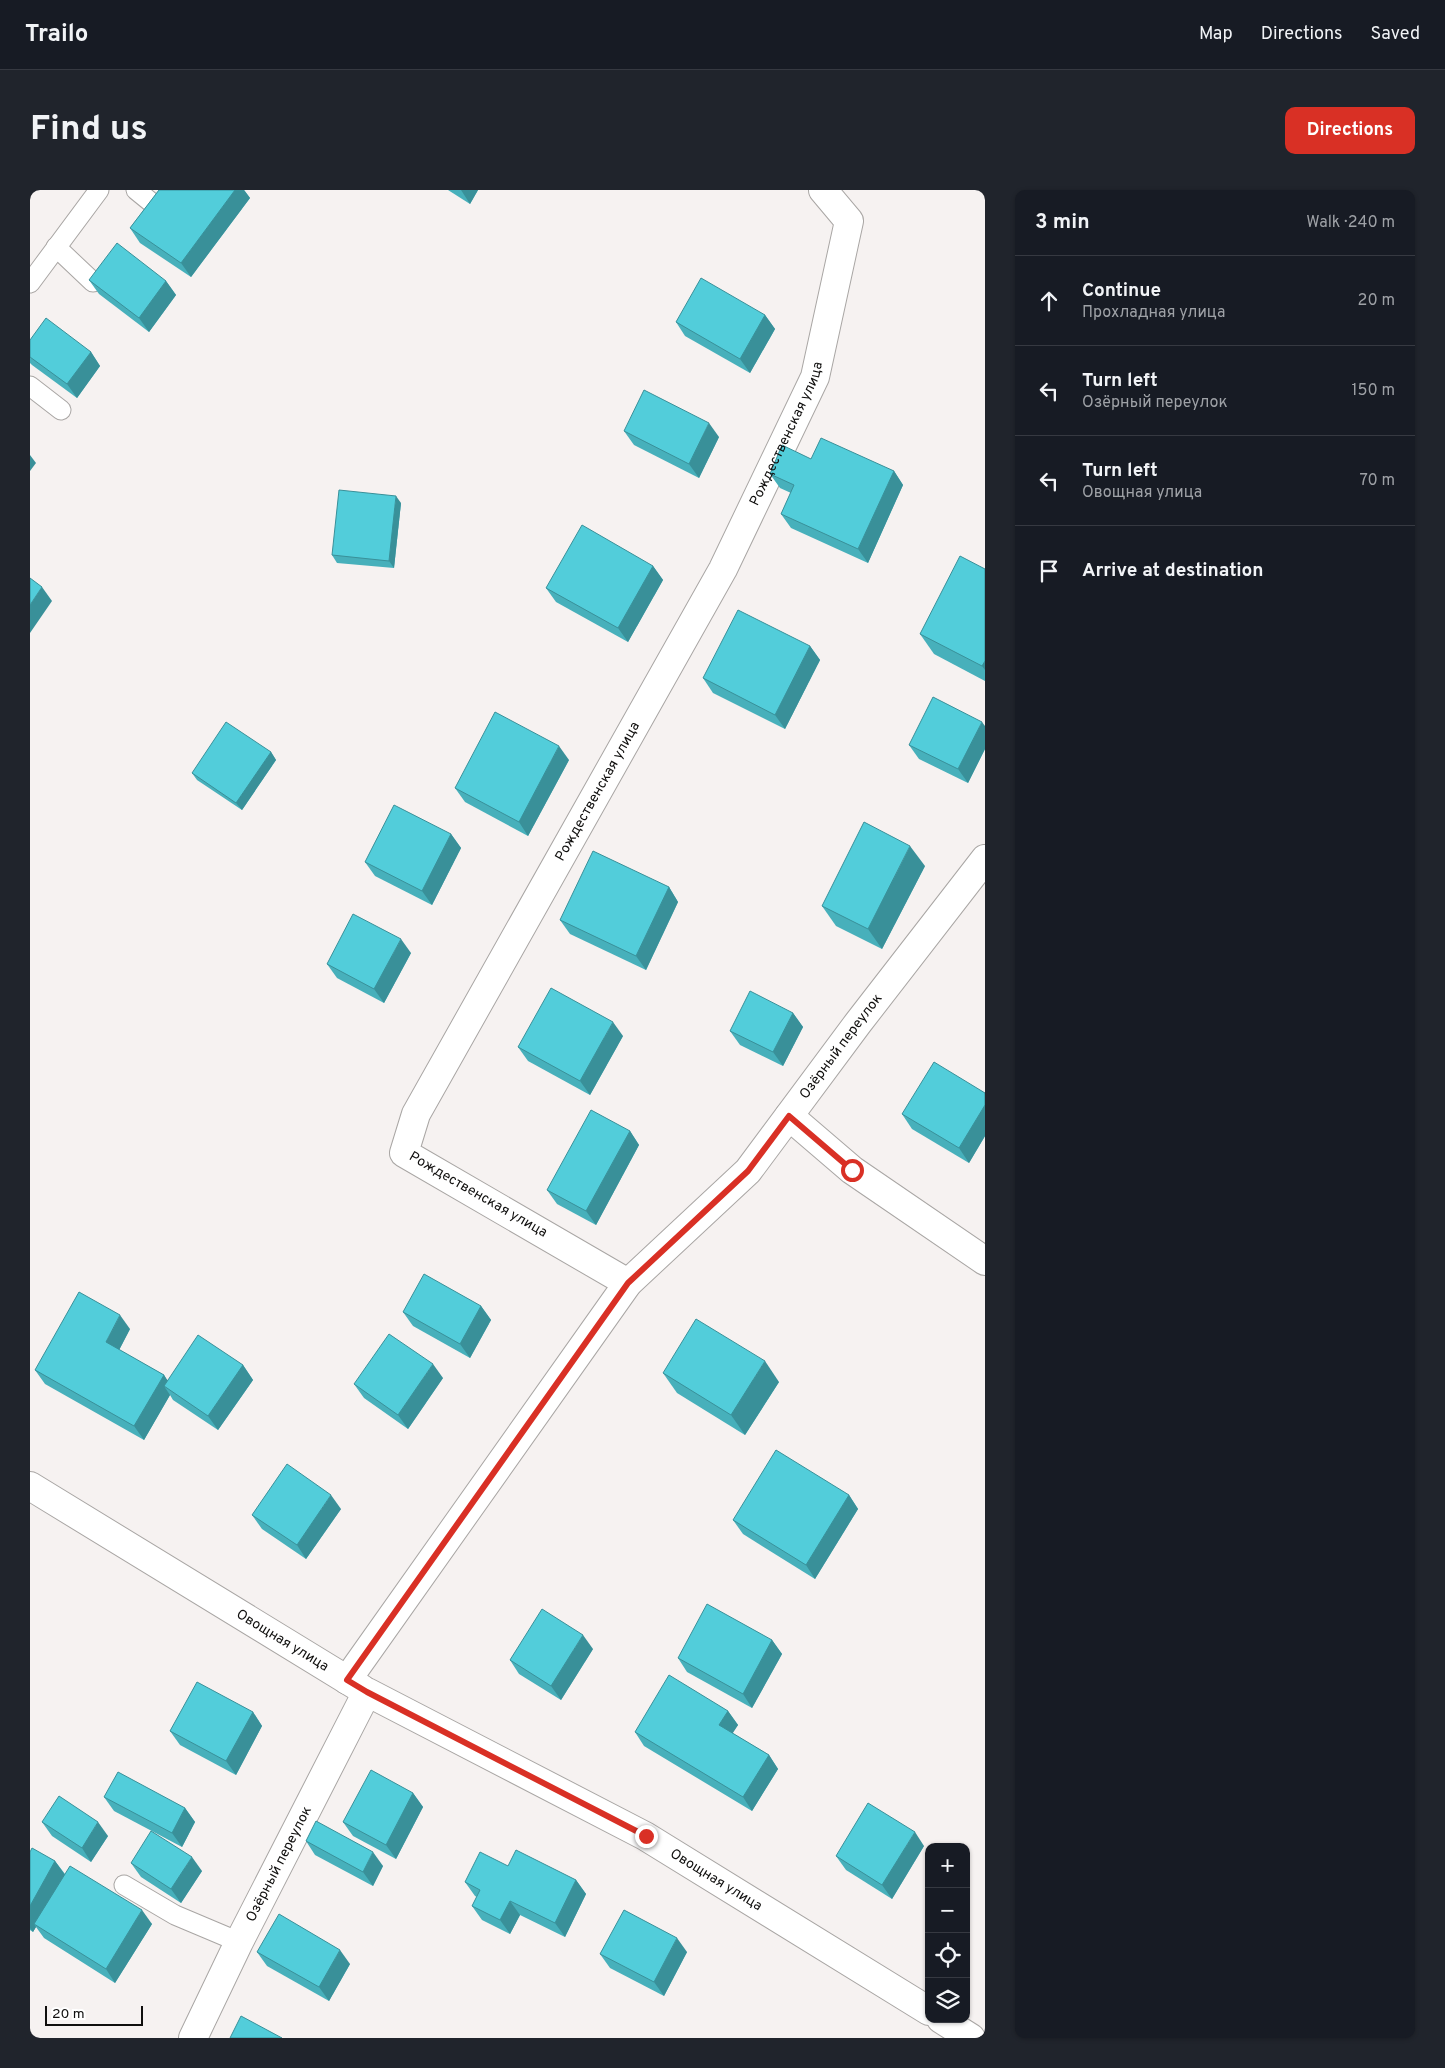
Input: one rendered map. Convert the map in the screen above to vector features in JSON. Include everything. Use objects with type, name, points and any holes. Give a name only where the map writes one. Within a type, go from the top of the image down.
[{"type":"street","name":"Рождественская улица","points":[[628,1283],[404,1153],[416,1114],[634,731],[723,569],[815,377],[849,221],[823,190]]},
{"type":"street","name":"Озёрный переулок","points":[[193,2038],[357,1686],[628,1283],[748,1171],[858,1023],[985,859]]},
{"type":"street","points":[[789,1116],[852,1170],[985,1261]]},
{"type":"street","name":"Овощная улица","points":[[30,1486],[357,1686],[646,1836],[925,2009]]},
{"type":"street","points":[[947,2023],[971,2038]]},
{"type":"lane","points":[[30,283],[99,190]]},
{"type":"lane","points":[[136,190],[152,202]]},
{"type":"lane","points":[[56,247],[93,282]]},
{"type":"lane","points":[[30,386],[61,410]]},
{"type":"lane","points":[[124,1885],[174,1915],[239,1942]]},
{"type":"building","points":[[159,190],[235,190],[181,263],[130,228]]},
{"type":"building","points":[[117,243],[166,281],[139,318],[89,280]]},
{"type":"building","points":[[701,278],[765,315],[740,359],[676,322]]},
{"type":"building","points":[[46,318],[91,352],[67,384],[30,357],[30,340]]},
{"type":"building","points":[[644,390],[709,423],[689,464],[624,431]]},
{"type":"building","points":[[821,438],[894,471],[858,549],[781,514],[794,485],[770,474],[782,445],[811,459]]},
{"type":"building","points":[[339,490],[396,496],[389,561],[332,555]]},
{"type":"building","points":[[582,525],[653,566],[618,628],[546,588]]},
{"type":"building","points":[[960,556],[985,569],[985,661],[982,666],[920,634]]},
{"type":"building","points":[[30,578],[42,587],[30,605]]},
{"type":"building","points":[[738,610],[810,646],[775,715],[703,678]]},
{"type":"building","points":[[933,697],[982,722],[958,769],[909,745]]},
{"type":"building","points":[[495,712],[559,746],[519,822],[455,788]]},
{"type":"building","points":[[226,722],[271,752],[236,803],[192,773]]},
{"type":"building","points":[[394,805],[451,834],[422,891],[365,862]]},
{"type":"building","points":[[864,822],[910,846],[868,929],[822,906]]},
{"type":"building","points":[[593,851],[669,887],[636,956],[560,920]]},
{"type":"building","points":[[353,914],[401,939],[374,989],[327,964]]},
{"type":"building","points":[[551,988],[613,1022],[580,1081],[518,1047]]},
{"type":"building","points":[[750,991],[793,1013],[773,1052],[730,1031]]},
{"type":"building","points":[[934,1062],[985,1093],[985,1105],[959,1148],[902,1114]]},
{"type":"building","points":[[591,1110],[630,1131],[586,1211],[547,1190]]},
{"type":"building","points":[[424,1274],[481,1306],[460,1344],[403,1312]]},
{"type":"building","points":[[79,1292],[120,1315],[106,1342],[164,1375],[134,1426],[35,1370]]},
{"type":"building","points":[[696,1319],[765,1361],[731,1415],[663,1373]]},
{"type":"building","points":[[389,1334],[433,1364],[398,1415],[354,1384]]},
{"type":"building","points":[[198,1335],[243,1365],[208,1416],[164,1386]]},
{"type":"building","points":[[776,1450],[849,1495],[806,1565],[733,1520]]},
{"type":"building","points":[[287,1464],[331,1495],[297,1545],[252,1515]]},
{"type":"building","points":[[707,1604],[772,1640],[743,1694],[678,1658]]},
{"type":"building","points":[[542,1609],[583,1635],[551,1686],[510,1660]]},
{"type":"building","points":[[669,1675],[728,1711],[719,1725],[769,1755],[743,1797],[635,1732]]},
{"type":"building","points":[[197,1682],[253,1712],[226,1761],[170,1731]]},
{"type":"building","points":[[371,1770],[413,1793],[386,1845],[343,1822]]},
{"type":"building","points":[[118,1772],[185,1808],[172,1833],[104,1797]]},
{"type":"building","points":[[59,1796],[98,1822],[82,1848],[42,1822]]},
{"type":"building","points":[[868,1803],[915,1832],[882,1885],[836,1856]]},
{"type":"building","points":[[316,1821],[373,1852],[363,1872],[306,1841]]},
{"type":"building","points":[[151,1831],[192,1857],[171,1889],[131,1863]]},
{"type":"building","points":[[32,1848],[55,1861],[30,1906],[30,1852]]},
{"type":"building","points":[[516,1850],[576,1880],[555,1923],[510,1901],[500,1920],[472,1906],[480,1890],[465,1882],[480,1852],[508,1866]]},
{"type":"building","points":[[70,1866],[142,1910],[106,1969],[34,1924]]},
{"type":"building","points":[[624,1910],[677,1938],[654,1982],[600,1954]]},
{"type":"building","points":[[279,1914],[340,1950],[319,1987],[257,1952]]},
{"type":"building","points":[[241,2016],[282,2038],[230,2038]]},
{"type":"route","points":[[646,1836],[347,1680],[628,1283],[748,1171],[789,1116],[852,1170]]}]
